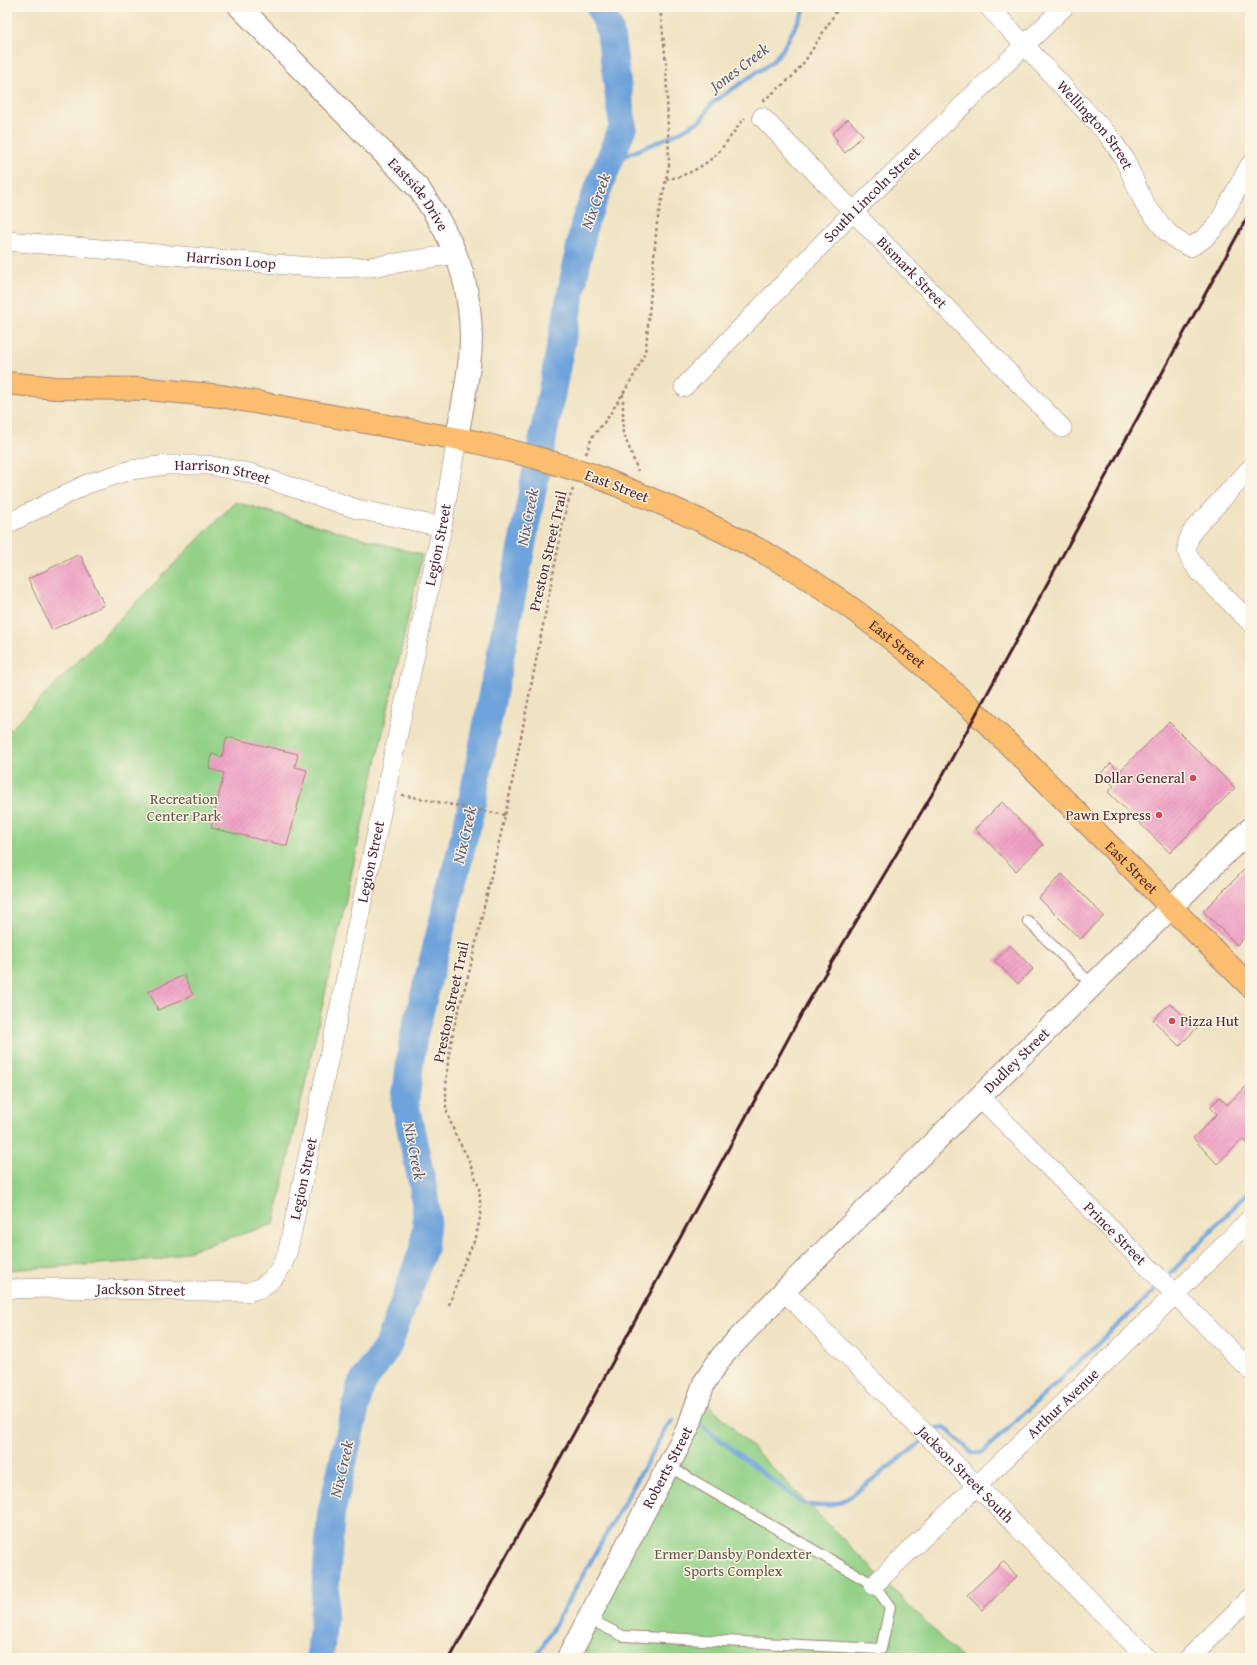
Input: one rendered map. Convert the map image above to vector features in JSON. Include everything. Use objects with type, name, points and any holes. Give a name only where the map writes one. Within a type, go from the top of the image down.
[{"type":"main road","name":"East Street","points":[[7,383],[55,388],[148,389],[221,396],[466,440],[534,457],[583,473],[702,521],[814,582],[870,622],[954,691],[1031,765],[1171,908],[1250,986]]},
{"type":"street","name":"Eastside Drive","points":[[240,7],[419,189],[438,218],[456,254],[464,281],[471,319],[466,440]]},
{"type":"street","name":"Wellington Street","points":[[989,7],[1109,136],[1124,158],[1145,205],[1167,232],[1190,248],[1202,241],[1219,222],[1250,165]]},
{"type":"street","name":"South Lincoln Street","points":[[684,387],[853,212],[1064,7]]},
{"type":"street","name":"Bismark Street","points":[[762,117],[1062,428]]},
{"type":"street","name":"Harrison Loop","points":[[7,241],[323,268],[370,267],[456,254]]},
{"type":"street","name":"Legion Street","points":[[271,1280],[282,1267],[288,1250],[442,527],[466,440]]},
{"type":"street","name":"Harrison Street","points":[[7,524],[88,484],[131,470],[166,465],[207,465],[250,474],[357,509],[442,527]]},
{"type":"street","points":[[1250,469],[1194,529],[1188,539],[1186,548],[1193,564],[1250,622]]},
{"type":"street","name":"Dudley Street","points":[[784,1291],[1250,829]]},
{"type":"street","name":"Prince Street","points":[[980,1097],[1175,1296],[1250,1370]]},
{"type":"street","name":"Arthur Avenue","points":[[874,1585],[975,1486],[1175,1296],[1250,1219]]},
{"type":"street","name":"Jackson Street","points":[[7,1289],[53,1288],[248,1292],[265,1285],[271,1280]]},
{"type":"street","name":"Roberts Street","points":[[568,1658],[689,1426],[704,1383],[722,1356],[784,1291]]},
{"type":"street","name":"Jackson Street South","points":[[784,1291],[975,1486],[1147,1658]]},
{"type":"street","points":[[1189,1658],[1250,1598]]},
{"type":"lane","points":[[1028,921],[1092,986]]},
{"type":"lane","points":[[589,1619],[623,1636],[881,1649],[890,1607],[874,1585],[668,1466]]},
{"type":"path","name":"Preston Street Trail","points":[[449,1305],[462,1268],[476,1237],[481,1213],[479,1187],[467,1156],[455,1134],[446,1109],[448,1060],[454,1026],[469,973],[505,815],[566,508],[583,473],[592,437],[623,394],[643,358],[646,347],[657,222],[669,164],[666,63],[660,7]]},
{"type":"path","points":[[623,394],[623,432],[638,471]]},
{"type":"path","points":[[414,798],[505,815]]},
{"type":"green space","name":"Recreation Center Park","points":[[235,502],[422,555],[274,1224],[159,1260],[7,1270],[7,733]]},
{"type":"green space","name":"Ermer Dansby Pondexter Sports Complex","points":[[708,1403],[961,1658],[579,1658]]},
{"type":"building","points":[[848,119],[863,135],[845,153],[836,143],[838,141],[832,134]]},
{"type":"building","points":[[80,554],[104,605],[52,630],[28,579]]},
{"type":"building","points":[[1169,722],[1235,788],[1170,853],[1108,792],[1114,786],[1101,773],[1111,763],[1119,772]]},
{"type":"building","points":[[227,737],[298,754],[295,767],[307,770],[287,846],[211,828],[224,773],[209,769],[212,754],[222,757]]},
{"type":"building","points":[[1002,802],[1043,845],[1016,871],[975,829]]},
{"type":"building","points":[[1250,864],[1250,932],[1237,945],[1203,911]]},
{"type":"building","points":[[1062,874],[1104,916],[1080,939],[1039,898]]},
{"type":"building","points":[[1010,945],[1033,969],[1018,984],[995,961]]},
{"type":"building","points":[[184,975],[193,995],[158,1010],[149,991]]},
{"type":"building","points":[[1170,1003],[1197,1028],[1179,1046],[1153,1020]]},
{"type":"building","points":[[1250,1083],[1250,1146],[1243,1139],[1217,1164],[1193,1138],[1217,1114],[1210,1107],[1220,1097],[1227,1105]]},
{"type":"building","points":[[1003,1561],[1017,1576],[982,1610],[967,1595]]},
{"type":"waterway","name":"Nix Creek","points":[[319,1658],[331,1514],[361,1385],[388,1346],[424,1247],[427,1216],[423,1187],[405,1103],[413,1039],[468,822],[585,221],[623,127],[610,30],[600,7]]},
{"type":"waterway","name":"Jones Creek","points":[[608,163],[676,134],[701,120],[712,103],[772,62],[783,49],[806,7]]},
{"type":"waterway","points":[[1170,1274],[1250,1190]]},
{"type":"waterway","points":[[937,1429],[943,1427],[946,1428],[972,1453],[982,1453],[1154,1291]]},
{"type":"waterway","points":[[536,1658],[668,1425],[673,1420]]},
{"type":"waterway","points":[[701,1425],[799,1501],[805,1504],[817,1506],[830,1505],[848,1498],[923,1441]]},
{"type":"railway","points":[[450,1658],[807,1004],[934,791],[1250,212]]},
{"type":"place","name":"Dollar General","points":[[1193,778]]},
{"type":"place","name":"Pawn Express","points":[[1159,815]]},
{"type":"place","name":"Pizza Hut","points":[[1172,1021]]}]
